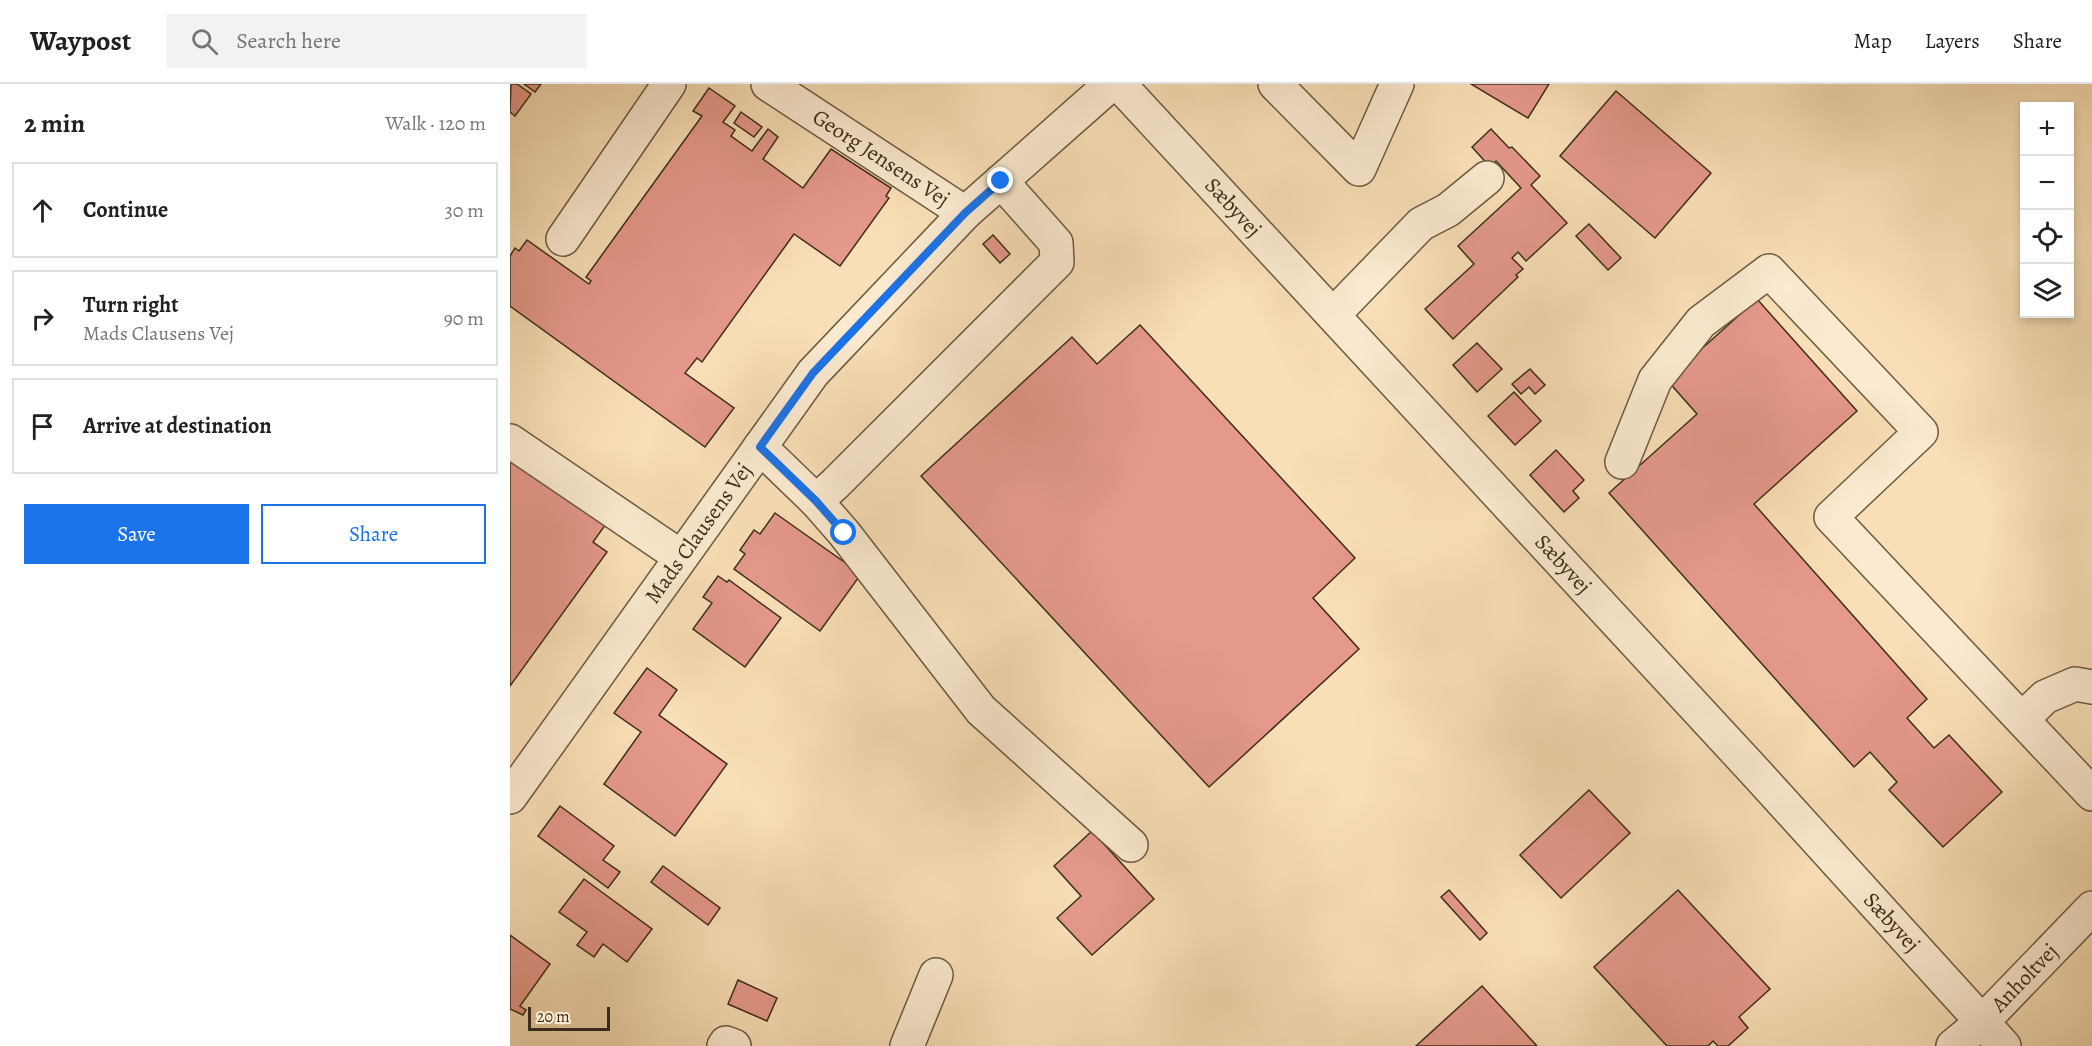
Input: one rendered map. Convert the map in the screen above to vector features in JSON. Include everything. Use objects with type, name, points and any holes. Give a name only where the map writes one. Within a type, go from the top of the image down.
[{"type":"street","points":[[563,239],[669,84]]},
{"type":"street","name":"Mads Clausens Vej","points":[[510,797],[813,373],[965,213],[1111,84]]},
{"type":"street","name":"Sæbyvej","points":[[1119,84],[2004,1046]]},
{"type":"street","points":[[1275,84],[1359,169],[1397,84]]},
{"type":"street","name":"Georg Jensens Vej","points":[[772,85],[965,213]]},
{"type":"street","points":[[1333,315],[1420,224],[1448,210],[1487,178]]},
{"type":"street","points":[[816,501],[1057,262],[1056,243],[1001,181]]},
{"type":"street","points":[[1622,462],[1655,380],[1701,322],[1770,271],[1921,432],[1831,517],[2092,794]]},
{"type":"street","points":[[510,441],[681,557]]},
{"type":"street","points":[[760,447],[816,501],[844,533],[981,710],[1131,845]]},
{"type":"street","points":[[2022,719],[2045,698],[2075,684],[2092,687]]},
{"type":"street","name":"Anholtvej","points":[[1953,1046],[1982,1022],[2092,908]]},
{"type":"street","points":[[907,1046],[936,975]]},
{"type":"street","points":[[724,1046],[726,1043],[734,1046]]},
{"type":"building","points":[[511,84],[517,84],[531,94],[515,116],[510,112]]},
{"type":"building","points":[[524,84],[541,84],[535,92]]},
{"type":"building","points":[[1471,84],[1549,84],[1528,118]]},
{"type":"building","points":[[709,88],[735,106],[723,122],[735,130],[731,136],[752,151],[768,129],[778,137],[763,159],[803,188],[831,149],[891,188],[886,196],[889,198],[840,266],[794,234],[702,362],[697,358],[685,373],[734,408],[705,447],[510,306],[510,256],[515,248],[519,251],[527,240],[589,284],[591,281],[586,277],[702,116],[693,111]]},
{"type":"building","points":[[1616,91],[1711,173],[1655,238],[1560,156]]},
{"type":"building","points":[[741,112],[762,127],[754,137],[734,123]]},
{"type":"building","points":[[1491,129],[1540,176],[1531,185],[1567,223],[1526,261],[1518,252],[1512,258],[1523,269],[1516,275],[1518,277],[1453,339],[1425,309],[1474,264],[1458,246],[1521,188],[1496,161],[1490,167],[1472,147]]},
{"type":"building","points":[[1589,224],[1621,258],[1608,270],[1576,236]]},
{"type":"building","points":[[993,235],[1010,254],[1000,263],[983,244]]},
{"type":"building","points":[[1757,299],[1857,411],[1754,504],[1927,699],[1907,718],[1934,748],[1949,735],[2002,792],[1943,847],[1889,790],[1897,782],[1870,752],[1854,767],[1609,493],[1697,414],[1667,380]]},
{"type":"building","points":[[1140,325],[1355,558],[1313,598],[1359,649],[1209,787],[921,476],[1072,337],[1097,364]]},
{"type":"building","points":[[1477,343],[1502,369],[1477,392],[1453,365]]},
{"type":"building","points":[[1530,369],[1545,385],[1535,394],[1529,387],[1521,394],[1512,384]]},
{"type":"building","points":[[1514,392],[1541,421],[1515,445],[1488,416]]},
{"type":"building","points":[[1556,450],[1584,480],[1573,491],[1579,498],[1564,512],[1530,475]]},
{"type":"building","points":[[510,454],[606,524],[593,542],[607,552],[510,686]]},
{"type":"building","points":[[775,513],[861,574],[820,631],[734,569],[745,554],[740,550],[754,530],[760,534]]},
{"type":"building","points":[[718,576],[727,582],[729,580],[781,618],[745,667],[693,629],[712,603],[703,597]]},
{"type":"building","points":[[647,668],[677,690],[659,715],[727,764],[675,836],[604,784],[641,732],[614,713]]},
{"type":"building","points":[[1589,790],[1630,833],[1561,898],[1520,855]]},
{"type":"building","points":[[560,806],[614,846],[603,860],[620,872],[608,888],[538,836]]},
{"type":"building","points":[[1092,831],[1154,899],[1092,955],[1057,918],[1081,896],[1054,866]]},
{"type":"building","points":[[663,866],[720,908],[708,925],[651,882]]},
{"type":"building","points":[[584,879],[652,929],[627,962],[603,944],[594,957],[577,945],[587,932],[559,912]]},
{"type":"building","points":[[1449,890],[1487,933],[1480,940],[1441,897]]},
{"type":"building","points":[[1678,890],[1770,989],[1739,1017],[1748,1028],[1728,1046],[1718,1046],[1713,1041],[1708,1046],[1667,1046],[1594,967]]},
{"type":"building","points":[[510,935],[550,964],[520,1006],[526,1010],[523,1015],[510,1009]]},
{"type":"building","points":[[738,980],[777,998],[767,1021],[728,1004]]},
{"type":"building","points":[[1482,986],[1537,1046],[1416,1046]]},
{"type":"route","points":[[844,533],[816,501],[760,447],[813,373],[965,213],[1001,181]]}]
